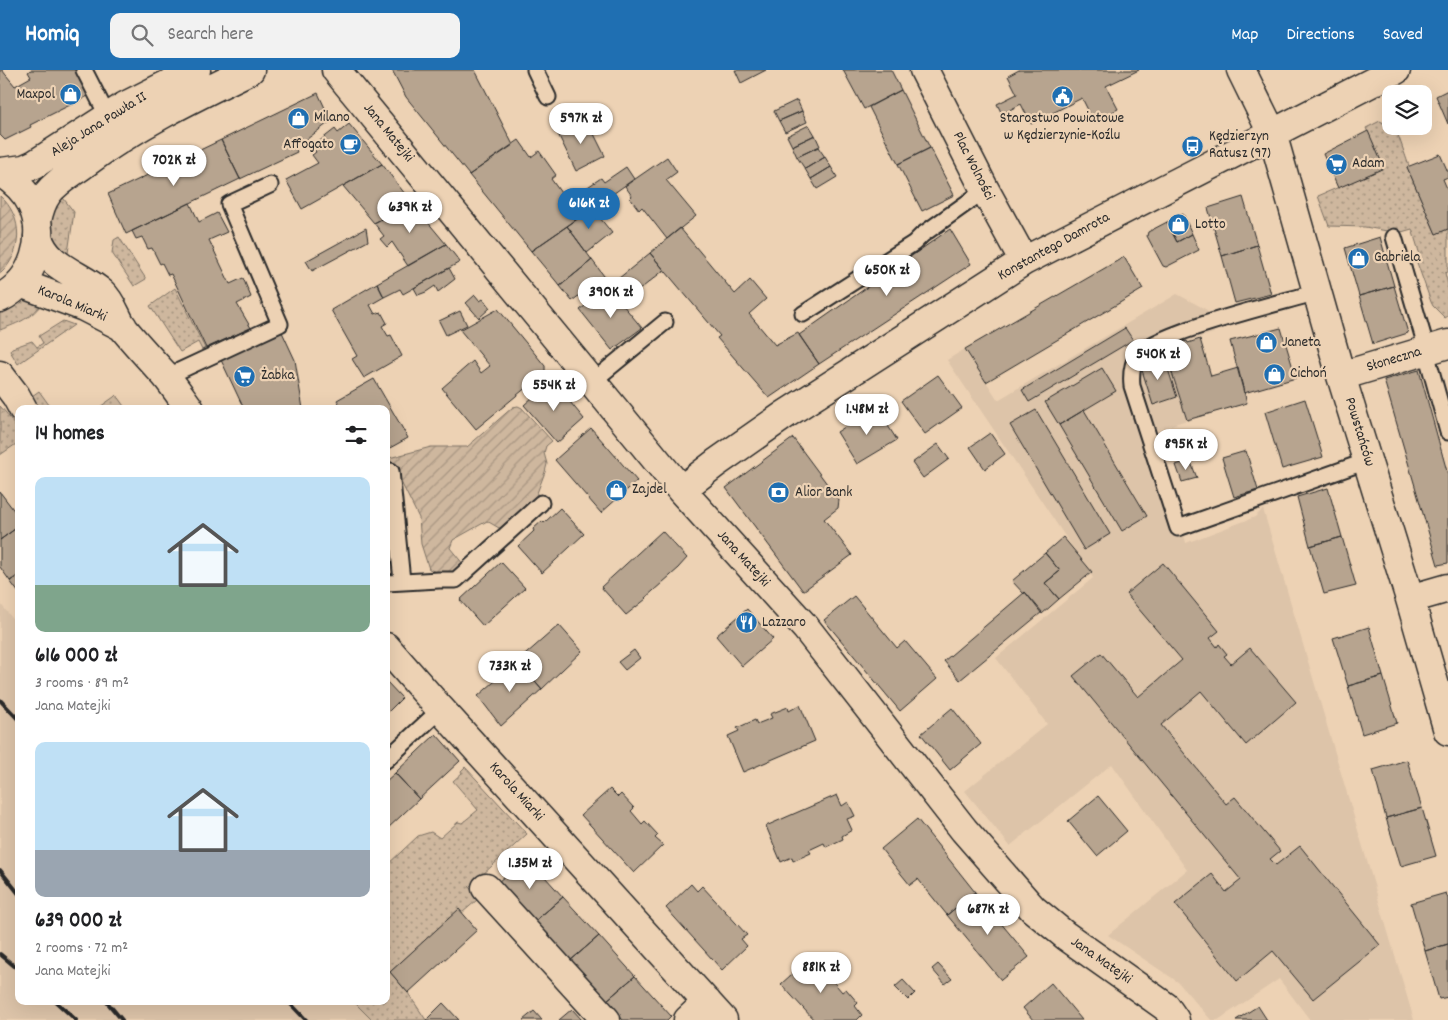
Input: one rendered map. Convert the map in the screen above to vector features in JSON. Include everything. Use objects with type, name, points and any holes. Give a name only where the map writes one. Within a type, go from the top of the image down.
[{"type":"street","name":"Aleja Jana Pawła II","points":[[0,172],[24,169],[35,164],[108,117],[196,70]]},
{"type":"street","name":"Aleja Jana Pawła II","points":[[10,290],[30,268],[36,254],[42,203],[48,192],[60,181],[111,144],[177,106],[250,70]]},
{"type":"street","name":"Jana Matejki","points":[[336,70],[681,490],[806,628],[964,830],[1033,909],[1066,936],[1166,1007],[1175,1020]]},
{"type":"street","name":"Plac Wolności","points":[[924,70],[984,190],[1024,261]]},
{"type":"street","points":[[1241,70],[1272,133]]},
{"type":"street","name":"Konstantego Damrota","points":[[681,490],[786,414],[1024,261],[1396,70]]},
{"type":"street","name":"Powstańców","points":[[1272,133],[1367,461],[1410,599],[1442,687],[1448,731]]},
{"type":"street","name":"Karola Miarki","points":[[0,172],[15,182],[25,193],[32,205],[40,246],[45,253],[52,260],[102,294],[112,304],[123,327],[166,377],[187,405]]},
{"type":"street","name":"Karola Miarki","points":[[10,290],[84,307],[123,327]]},
{"type":"street","name":"Słoneczna","points":[[1341,376],[1437,347]]},
{"type":"street","points":[[0,375],[21,405]]},
{"type":"street","points":[[1410,599],[1448,588]]},
{"type":"street","name":"Karola Miarki","points":[[390,652],[706,1014]]},
{"type":"street","points":[[486,888],[606,1020]]},
{"type":"lane","points":[[84,70],[108,117]]},
{"type":"lane","points":[[535,70],[548,97]]},
{"type":"lane","points":[[166,377],[280,324],[229,204],[270,185]]},
{"type":"lane","points":[[803,314],[914,243],[922,235],[984,190]]},
{"type":"lane","points":[[1394,237],[1437,347],[1448,432]]},
{"type":"lane","points":[[1317,292],[1178,332],[1150,345],[1137,356],[1131,372],[1132,386],[1178,528],[1367,461]]},
{"type":"lane","points":[[592,382],[665,322]]},
{"type":"lane","points":[[391,471],[402,581]]},
{"type":"lane","points":[[390,582],[456,580],[541,503]]},
{"type":"lane","points":[[390,756],[441,709]]},
{"type":"shaded area","points":[[1380,121],[1382,122],[1382,135],[1398,135],[1409,166],[1407,167],[1436,234],[1448,229],[1448,272],[1445,273],[1448,285],[1448,316],[1445,318],[1431,302],[1415,257],[1420,255],[1412,229],[1398,233],[1365,227],[1329,226],[1318,196],[1384,168],[1366,128]]},
{"type":"shaded area","points":[[60,194],[74,212],[68,253],[65,260],[55,249],[48,219]]},
{"type":"shaded area","points":[[0,196],[13,214],[17,224],[18,235],[13,256],[0,274]]},
{"type":"shaded area","points":[[119,237],[146,279],[134,286],[112,253],[114,240]]},
{"type":"shaded area","points":[[175,288],[205,348],[202,350],[198,342],[180,352],[150,306]]},
{"type":"shaded area","points":[[1177,294],[1207,310],[1214,333],[1165,348],[1187,420],[1156,430],[1168,464],[1186,543],[1255,517],[1263,509],[1414,1020],[1310,1020],[1279,979],[1218,1020],[1211,1020],[1178,982],[1108,935],[1187,870],[1112,764],[1010,846],[965,791],[1047,724],[996,658],[1093,578],[947,360],[965,349],[998,400]]},
{"type":"shaded area","points":[[22,299],[44,301],[30,316],[0,330],[0,310]]},
{"type":"shaded area","points":[[63,321],[74,325],[18,364],[10,351],[12,348],[32,341],[37,347],[43,343],[39,336]]},
{"type":"shaded area","points":[[39,391],[49,405],[32,405],[30,400]]},
{"type":"shaded area","points":[[116,395],[123,405],[103,405]]},
{"type":"shaded area","points":[[0,406],[15,427],[15,445],[0,455]]},
{"type":"shaded area","points":[[518,406],[522,408],[552,441],[546,446],[544,453],[547,464],[534,501],[502,528],[487,521],[453,540],[450,548],[464,565],[451,573],[439,573],[429,569],[421,544],[419,518],[390,458],[431,447],[467,447],[513,407]]},
{"type":"shaded area","points":[[0,603],[15,622],[15,1005],[370,1005],[385,1020],[0,1020]]},
{"type":"shaded area","points":[[465,767],[527,834],[469,887],[477,900],[462,913],[459,910],[390,972],[390,862],[418,836],[431,832],[440,838],[458,822],[462,823],[478,810],[453,781],[462,773],[461,771]]},
{"type":"shaded area","points":[[390,972],[408,993],[426,1020],[372,1020],[357,1005],[390,1005]]},
{"type":"building","points":[[0,70],[15,86],[31,77],[28,72],[31,70],[77,70],[90,95],[30,125],[31,127],[5,140],[0,135]]},
{"type":"building","points":[[392,70],[475,70],[513,145],[469,175],[406,97]]},
{"type":"building","points":[[735,70],[766,70],[741,83]]},
{"type":"building","points":[[843,70],[891,70],[901,90],[864,109]]},
{"type":"building","name":"Starostwo Powiatowe w Kędzierzynie-Koźlu","points":[[1019,70],[1139,70],[1106,86],[1118,109],[1094,122],[1082,98],[1031,124],[1021,104],[1002,114],[997,104],[1017,94],[1008,76]]},
{"type":"building","points":[[901,90],[930,148],[898,164],[869,107]]},
{"type":"building","points":[[1448,90],[1448,124],[1436,96]]},
{"type":"building","points":[[318,93],[331,121],[295,148],[297,152],[240,179],[221,140]]},
{"type":"building","points":[[797,100],[802,111],[779,121],[774,111]]},
{"type":"building","points":[[802,111],[807,122],[785,132],[779,121]]},
{"type":"building","points":[[587,120],[605,156],[576,171],[558,134]]},
{"type":"building","points":[[349,124],[382,164],[302,209],[286,180],[318,163],[312,155],[316,152],[312,147],[335,129],[338,133]]},
{"type":"building","points":[[809,125],[815,135],[792,146],[787,136]]},
{"type":"building","points":[[1368,131],[1384,168],[1338,188],[1323,154]]},
{"type":"building","points":[[815,135],[820,146],[797,157],[792,146]]},
{"type":"building","points":[[221,140],[240,179],[126,234],[108,194]]},
{"type":"building","points":[[519,140],[531,157],[539,151],[556,175],[551,179],[579,218],[531,251],[469,175]]},
{"type":"building","points":[[818,147],[825,157],[805,169],[797,157]]},
{"type":"building","points":[[930,148],[954,195],[922,211],[898,164]]},
{"type":"building","points":[[1440,154],[1448,172],[1448,177],[1443,179],[1448,191],[1448,229],[1436,234],[1407,167]]},
{"type":"building","points":[[667,157],[677,172],[666,180],[696,216],[667,239],[642,207],[639,210],[630,198],[632,196],[625,186]]},
{"type":"building","points":[[825,157],[831,167],[811,179],[805,169]]},
{"type":"building","points":[[382,164],[412,203],[374,223],[343,186]]},
{"type":"building","points":[[626,167],[634,179],[579,218],[567,201],[601,178],[604,182]]},
{"type":"building","points":[[831,167],[837,177],[817,189],[811,179]]},
{"type":"building","points":[[1243,197],[1257,245],[1222,256],[1208,208]]},
{"type":"building","points":[[190,203],[199,222],[217,213],[227,232],[209,240],[230,284],[243,278],[251,297],[237,304],[251,328],[206,348],[171,274],[168,275],[152,248],[148,249],[142,237],[136,239],[132,231]]},
{"type":"building","points":[[412,203],[446,244],[408,266],[392,242],[387,247],[380,239],[384,236],[374,223]]},
{"type":"building","points":[[592,208],[612,233],[587,253],[567,226]]},
{"type":"building","points":[[1183,214],[1192,234],[1177,242],[1167,222]]},
{"type":"building","points":[[1167,222],[1177,242],[1192,234],[1199,250],[1166,267],[1163,266],[1147,236],[1148,232]]},
{"type":"building","points":[[567,226],[592,260],[560,286],[531,251]]},
{"type":"building","points":[[366,228],[368,241],[312,271],[306,261]]},
{"type":"building","points":[[680,228],[735,294],[750,280],[766,299],[749,314],[775,345],[798,333],[819,364],[769,398],[717,338],[720,336],[650,253]]},
{"type":"building","points":[[950,229],[971,264],[819,364],[799,335]]},
{"type":"building","points":[[1380,237],[1394,286],[1359,296],[1345,248]]},
{"type":"building","points":[[446,244],[460,262],[403,294],[400,289],[384,297],[377,283]]},
{"type":"building","points":[[1257,245],[1271,294],[1235,303],[1222,256]]},
{"type":"building","points":[[650,253],[664,270],[622,304],[608,287]]},
{"type":"building","points":[[1124,257],[1143,289],[986,382],[965,349]]},
{"type":"building","points":[[592,260],[604,276],[572,301],[560,286]]},
{"type":"building","points":[[449,268],[455,279],[438,292],[435,286],[418,295],[414,288]]},
{"type":"building","points":[[377,283],[384,297],[370,305],[375,314],[381,312],[387,323],[382,326],[388,336],[391,335],[402,356],[364,378],[352,359],[357,356],[331,310]]},
{"type":"building","points":[[1394,286],[1408,333],[1373,344],[1359,296]]},
{"type":"building","points":[[608,287],[642,328],[612,350],[580,310]]},
{"type":"building","points":[[475,295],[480,301],[483,299],[490,308],[479,318],[466,303]]},
{"type":"building","points":[[498,309],[545,366],[545,372],[476,429],[442,388],[473,361],[481,373],[490,366],[460,330]]},
{"type":"building","points":[[460,311],[467,325],[446,335],[439,321]]},
{"type":"building","points":[[1125,328],[1133,340],[1029,402],[1022,390]]},
{"type":"building","points":[[1281,328],[1296,378],[1244,393],[1230,341]]},
{"type":"building","points":[[282,332],[295,360],[302,405],[242,405],[221,360]]},
{"type":"building","points":[[1200,339],[1211,376],[1238,368],[1247,403],[1187,420],[1164,348]]},
{"type":"building","points":[[1164,357],[1177,397],[1153,405],[1140,364]]},
{"type":"building","points":[[1102,368],[1116,391],[1059,425],[1045,402]]},
{"type":"building","points":[[1419,370],[1448,475],[1448,563],[1438,565],[1384,380]]},
{"type":"building","points":[[938,375],[962,408],[925,434],[901,401]]},
{"type":"building","points":[[374,379],[389,405],[340,405],[337,400]]},
{"type":"building","points":[[552,380],[584,419],[557,443],[524,405]]},
{"type":"building","points":[[1305,399],[1323,457],[1282,469],[1265,412]]},
{"type":"building","points":[[390,407],[408,438],[390,448]]},
{"type":"building","points":[[876,407],[897,440],[857,464],[837,432]]},
{"type":"building","points":[[1036,410],[1110,534],[1084,550],[1010,425]]},
{"type":"building","points":[[1084,410],[1147,516],[1122,531],[1059,425]]},
{"type":"building","points":[[591,428],[637,481],[601,513],[555,460]]},
{"type":"building","points":[[990,433],[1005,454],[985,469],[970,447]]},
{"type":"building","points":[[793,438],[839,500],[838,508],[824,519],[852,555],[803,591],[726,488]]},
{"type":"building","points":[[938,444],[949,459],[923,478],[912,463]]},
{"type":"building","points":[[1246,451],[1258,490],[1234,497],[1222,458]]},
{"type":"building","points":[[1190,460],[1197,478],[1182,482],[1176,465]]},
{"type":"building","points":[[1328,488],[1342,537],[1310,546],[1297,497]]},
{"type":"building","points":[[0,492],[15,512],[15,529],[0,540]]},
{"type":"building","points":[[560,508],[584,534],[542,573],[518,546],[534,531],[533,529],[542,521],[544,523]]},
{"type":"building","points":[[15,529],[15,578],[10,581],[0,567],[0,540]]},
{"type":"building","points":[[662,531],[687,558],[646,599],[626,615],[601,587]]},
{"type":"building","points":[[1063,537],[1092,572],[1059,599],[1045,583],[1060,571],[1045,553]]},
{"type":"building","points":[[1342,537],[1356,586],[1324,594],[1310,546]]},
{"type":"building","points":[[1045,553],[1060,571],[1045,583],[1059,599],[1042,614],[1025,592],[1024,594],[1012,581]]},
{"type":"building","points":[[501,562],[525,588],[483,626],[460,600]]},
{"type":"building","points":[[1163,563],[1219,631],[1210,638],[1217,647],[1219,644],[1227,654],[1224,656],[1231,664],[1250,648],[1296,702],[1246,745],[1201,691],[1161,725],[1226,804],[1235,797],[1280,851],[1270,859],[1276,865],[1300,846],[1380,945],[1313,999],[1273,951],[1237,981],[1175,904],[1212,874],[1226,892],[1241,880],[1073,676],[1101,653],[1138,697],[1182,660],[1126,594]]},
{"type":"building","points":[[15,578],[15,588],[10,581]]},
{"type":"building","points":[[1025,592],[1042,612],[960,680],[944,661]]},
{"type":"building","points":[[854,596],[897,648],[905,641],[937,679],[900,711],[824,620]]},
{"type":"building","points":[[747,609],[773,639],[742,666],[716,636]]},
{"type":"building","points":[[559,625],[582,651],[542,689],[518,661]]},
{"type":"building","points":[[1369,627],[1383,676],[1348,686],[1333,638]]},
{"type":"building","points":[[634,650],[640,658],[625,670],[618,662]]},
{"type":"building","points":[[518,661],[542,689],[501,726],[478,696]]},
{"type":"building","points":[[1383,676],[1397,723],[1362,734],[1348,686]]},
{"type":"building","points":[[390,685],[402,698],[390,710]]},
{"type":"building","points":[[800,705],[815,741],[743,772],[728,736],[739,731],[737,728],[755,720],[757,724],[772,718],[770,714],[788,707],[789,711]]},
{"type":"building","points":[[952,708],[981,744],[950,770],[921,734]]},
{"type":"building","points":[[436,734],[460,761],[419,799],[395,773]]},
{"type":"building","points":[[1407,760],[1422,808],[1386,818],[1373,770]]},
{"type":"building","points":[[395,773],[419,799],[390,826],[390,777]]},
{"type":"building","points":[[610,789],[618,797],[621,794],[634,808],[631,811],[642,824],[645,821],[658,835],[655,838],[663,845],[634,873],[581,815]]},
{"type":"building","points":[[837,795],[842,806],[848,802],[855,816],[847,819],[852,830],[842,836],[843,839],[826,847],[824,843],[809,850],[811,853],[793,861],[792,857],[781,862],[766,826]]},
{"type":"building","points":[[1098,796],[1127,831],[1097,856],[1068,821]]},
{"type":"building","points":[[1422,808],[1436,856],[1401,866],[1386,818]]},
{"type":"building","points":[[917,819],[975,892],[947,915],[918,879],[910,885],[881,849]]},
{"type":"building","points":[[527,857],[563,897],[534,922],[498,882]]},
{"type":"building","points":[[691,884],[697,891],[702,886],[747,935],[741,939],[747,946],[722,970],[666,908]]},
{"type":"building","points":[[975,892],[1029,957],[1001,980],[947,915]]},
{"type":"building","points":[[1446,893],[1448,899],[1448,944],[1425,951],[1411,903]]},
{"type":"building","points":[[563,897],[599,936],[570,961],[534,922]]},
{"type":"building","points":[[459,909],[477,930],[408,993],[390,972]]},
{"type":"building","points":[[599,936],[635,976],[606,1001],[570,961]]},
{"type":"building","points":[[1448,944],[1448,997],[1439,999],[1425,951]]},
{"type":"building","points":[[811,957],[818,966],[821,963],[834,976],[831,979],[842,992],[846,989],[858,1003],[855,1006],[862,1015],[857,1020],[814,1020],[781,984]]},
{"type":"building","points":[[938,964],[952,979],[945,984],[932,969]]},
{"type":"building","points":[[635,976],[671,1016],[667,1020],[623,1020],[606,1001]]},
{"type":"building","points":[[903,980],[915,993],[908,1000],[895,987]]},
{"type":"building","points":[[1051,983],[1082,1020],[1033,1020],[1023,1008]]},
{"type":"building","points":[[443,1003],[459,1020],[426,1020]]},
{"type":"building","points":[[1258,1006],[1267,1020],[1236,1020]]},
{"type":"building","points":[[572,1009],[582,1020],[559,1020]]},
{"type":"building","points":[[534,1011],[542,1020],[523,1020]]},
{"type":"railway","points":[[0,700],[15,716]]},
{"type":"railway","points":[[0,870],[15,889]]},
{"type":"railway","points":[[0,954],[15,967]]},
{"type":"railway","points":[[59,1005],[76,1020]]},
{"type":"railway","points":[[109,1005],[122,1020]]},
{"type":"railway","points":[[292,1005],[306,1020]]},
{"type":"place","name":"Maxpol","points":[[71,95]]},
{"type":"place","name":"Starostwo Powiatowe w Kędzierzynie-Koźlu","points":[[1062,96]]},
{"type":"place","name":"Milano","points":[[298,118]]},
{"type":"place","name":"Affogato","points":[[350,145]]},
{"type":"place","name":"Kędzierzyn Ratusz (97)","points":[[1193,146]]},
{"type":"place","name":"Adam","points":[[1336,164]]},
{"type":"place","name":"Lotto","points":[[1179,225]]},
{"type":"place","name":"Gabriela","points":[[1358,258]]},
{"type":"place","name":"Janeta","points":[[1266,343]]},
{"type":"place","name":"Cichoń","points":[[1274,374]]},
{"type":"place","name":"Żabka","points":[[245,376]]},
{"type":"place","name":"Zajdel","points":[[616,490]]},
{"type":"place","name":"Alior Bank","points":[[779,493]]},
{"type":"place","name":"Lazzaro","points":[[746,623]]}]
